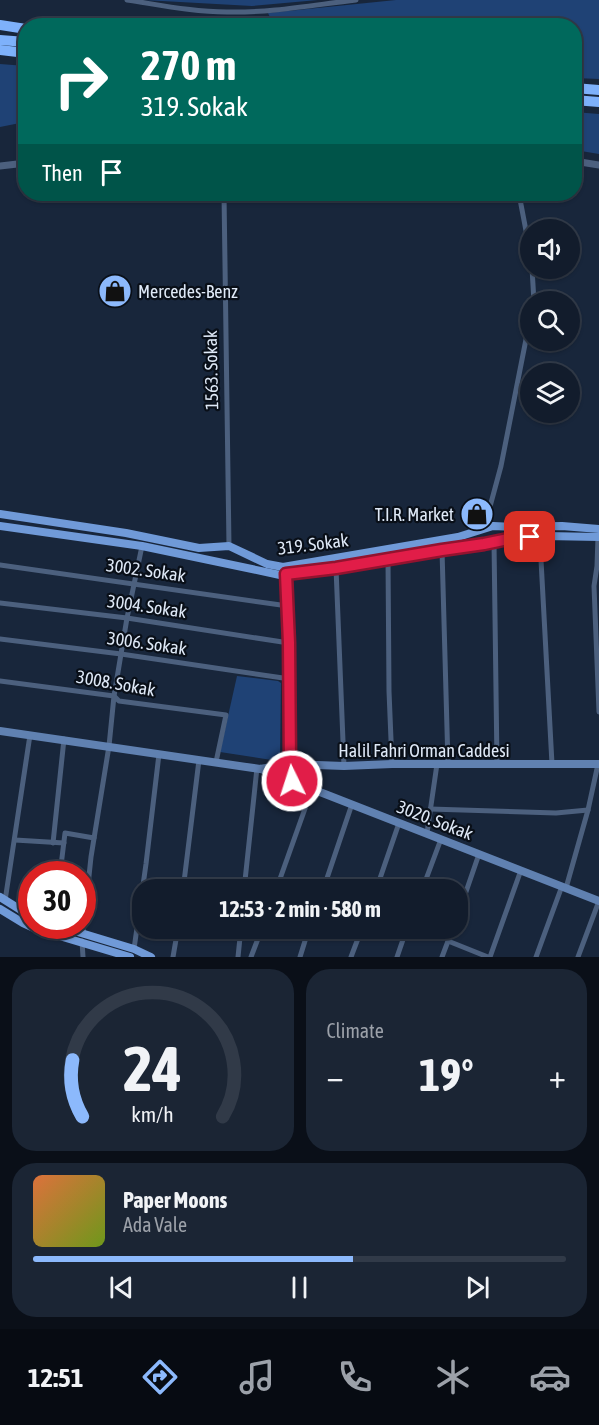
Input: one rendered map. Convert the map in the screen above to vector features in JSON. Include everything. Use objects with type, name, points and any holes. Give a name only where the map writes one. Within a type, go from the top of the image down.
[{"type":"highway","points":[[0,25],[18,28]]},
{"type":"highway","points":[[0,40],[18,41]]},
{"type":"highway","points":[[0,50],[18,52]]},
{"type":"highway","points":[[582,89],[599,90]]},
{"type":"highway","points":[[582,101],[599,102]]},
{"type":"main road","name":"319. Sokak","points":[[0,514],[126,533],[199,548],[231,547],[267,564],[283,567],[458,537],[494,526],[562,526],[599,535]]},
{"type":"main road","name":"319. Sokak","points":[[0,526],[141,546],[280,575],[336,568],[513,538],[599,535]]},
{"type":"main road","points":[[494,526],[497,533],[494,542]]},
{"type":"main road","points":[[481,529],[479,539],[484,544]]},
{"type":"main road","points":[[218,562],[216,556],[219,546]]},
{"type":"main road","points":[[229,564],[237,556],[237,552],[231,547]]},
{"type":"main road","name":"Halil Fahri Orman Caddesi","points":[[0,731],[258,768],[292,764],[344,766],[598,764]]},
{"type":"main road","name":"3020. Sokak","points":[[258,768],[599,901]]},
{"type":"main road","points":[[2,902],[18,918]]},
{"type":"main road","points":[[2,902],[18,910]]},
{"type":"main road","points":[[88,939],[151,957]]},
{"type":"street","points":[[127,0],[230,12],[356,0]]},
{"type":"street","points":[[582,162],[599,165]]},
{"type":"street","points":[[0,166],[18,164]]},
{"type":"street","name":"1563. Sokak","points":[[224,201],[231,547]]},
{"type":"street","points":[[520,201],[524,219]]},
{"type":"street","points":[[481,529],[488,514],[501,466],[524,351]]},
{"type":"street","points":[[488,514],[494,526]]},
{"type":"street","points":[[599,535],[594,586],[599,712]]},
{"type":"street","points":[[546,536],[541,560],[552,764]]},
{"type":"street","points":[[494,542],[497,764]]},
{"type":"street","points":[[91,861],[109,746],[114,696],[141,546]]},
{"type":"street","points":[[442,550],[448,764]]},
{"type":"street","points":[[388,559],[392,764]]},
{"type":"street","name":"3002. Sokak","points":[[0,565],[288,606]]},
{"type":"street","points":[[336,568],[344,766]]},
{"type":"street","points":[[286,574],[292,781]]},
{"type":"street","name":"3004. Sokak","points":[[0,603],[127,618],[289,643]]},
{"type":"street","name":"3006. Sokak","points":[[0,639],[121,654],[290,680]]},
{"type":"street","name":"3008. Sokak","points":[[0,681],[114,696],[119,701],[226,715],[216,762]]},
{"type":"street","points":[[2,902],[15,840],[30,735]]},
{"type":"street","points":[[53,843],[64,740]]},
{"type":"street","points":[[132,953],[146,864],[159,754]]},
{"type":"street","points":[[184,879],[199,760]]},
{"type":"street","points":[[427,833],[437,764]]},
{"type":"street","points":[[536,957],[564,887],[588,810],[598,764]]},
{"type":"street","points":[[245,879],[258,768]]},
{"type":"street","points":[[280,879],[312,789]]},
{"type":"street","points":[[327,879],[352,804]]},
{"type":"street","points":[[430,809],[537,813],[588,810]]},
{"type":"street","points":[[380,879],[399,823]]},
{"type":"street","points":[[62,861],[65,833],[94,837]]},
{"type":"street","points":[[426,879],[441,839]]},
{"type":"street","points":[[15,840],[64,843]]},
{"type":"street","points":[[468,886],[479,854]]},
{"type":"street","points":[[442,957],[448,941],[489,957],[521,870]]},
{"type":"street","points":[[578,957],[599,901]]},
{"type":"street","points":[[82,939],[83,957]]},
{"type":"street","points":[[173,957],[175,939]]},
{"type":"street","points":[[238,957],[239,939]]},
{"type":"street","points":[[251,957],[258,939]]},
{"type":"street","points":[[300,957],[306,939]]},
{"type":"street","points":[[351,957],[358,939]]},
{"type":"street","points":[[397,957],[403,939]]},
{"type":"shaded area","points":[[144,0],[318,0],[252,6]]},
{"type":"shaded area","points":[[396,0],[599,0],[599,79],[582,78],[582,18],[270,18],[268,13]]},
{"type":"shaded area","points":[[0,64],[18,65],[18,123],[0,127]]},
{"type":"shaded area","points":[[582,113],[599,114],[599,154],[582,151]]},
{"type":"shaded area","points":[[237,676],[281,683],[280,759],[278,761],[220,752]]},
{"type":"place","name":"Mercedes-Benz","points":[[115,291]]},
{"type":"place","name":"T.I.R. Market","points":[[477,514]]},
{"type":"route","points":[[292,781],[294,764],[290,764],[286,574],[530,537]]}]
